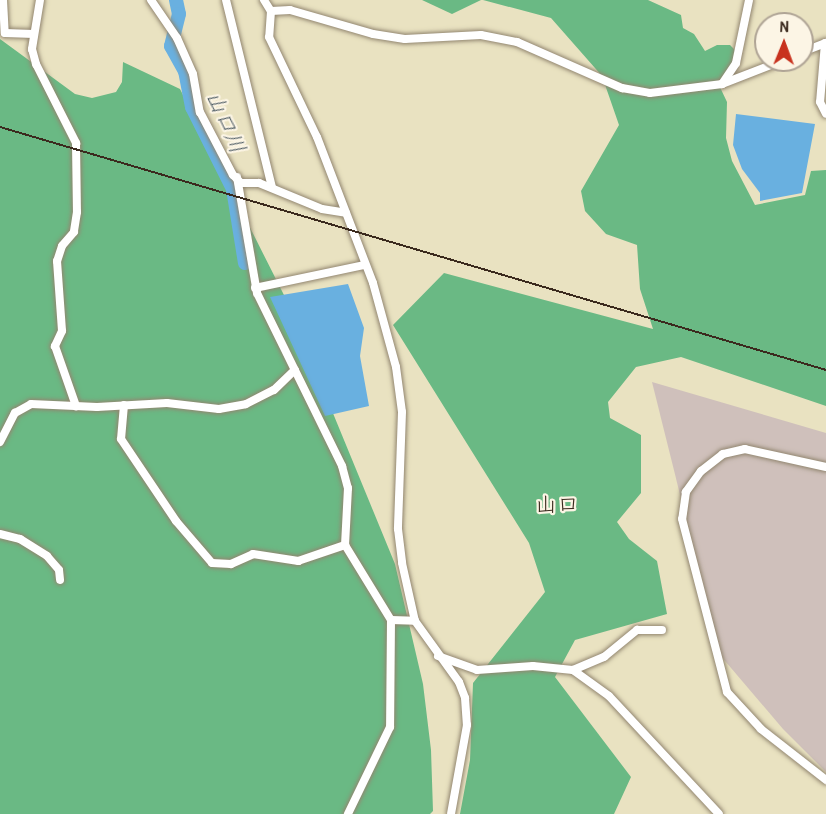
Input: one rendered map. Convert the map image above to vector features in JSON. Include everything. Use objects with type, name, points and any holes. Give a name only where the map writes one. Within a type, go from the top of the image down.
[{"type":"street","points":[[3,0],[5,33],[34,34]]},
{"type":"street","points":[[40,0],[34,34],[36,64],[76,143],[77,212],[74,232],[62,246],[57,261],[62,330],[55,346],[76,406]]},
{"type":"street","points":[[151,0],[174,34],[193,74],[200,112],[241,183],[272,187],[322,209],[346,213]]},
{"type":"street","points":[[226,0],[272,187]]},
{"type":"street","points":[[264,0],[271,11],[269,37],[317,137],[364,265],[373,283],[396,367],[402,412],[398,529],[415,621],[438,656],[459,682],[465,698],[466,725],[451,814]]},
{"type":"street","points":[[722,84],[736,63],[749,0]]},
{"type":"street","points":[[271,11],[299,12],[373,34],[405,39],[481,35],[517,42],[634,91],[722,84],[754,72]]},
{"type":"street","points":[[825,43],[820,102],[826,114]]},
{"type":"street","points":[[237,177],[255,288],[335,449],[348,488],[345,545],[391,620],[390,727],[348,814]]},
{"type":"street","points":[[255,288],[364,265]]},
{"type":"street","points":[[0,442],[15,413],[31,404],[76,406],[167,403],[219,409],[246,404],[274,390],[295,370]]},
{"type":"street","points":[[124,405],[121,439],[176,521],[212,563],[231,564],[253,554],[298,561],[345,545]]},
{"type":"street","points":[[826,466],[745,449],[723,454],[701,471],[686,492],[682,519],[727,692],[761,729],[826,780]]},
{"type":"street","points":[[0,534],[20,539],[47,556],[59,570],[60,580]]},
{"type":"street","points":[[391,620],[415,621]]},
{"type":"street","points":[[438,656],[477,670],[533,666],[573,670],[604,657],[637,630],[662,630]]},
{"type":"street","points":[[573,670],[609,696],[719,814]]},
{"type":"shaded area","points":[[652,382],[826,433],[826,772],[783,729],[720,655]]},
{"type":"green space","points":[[422,0],[481,0],[452,14]]},
{"type":"green space","points":[[483,0],[648,0],[681,15],[683,28],[694,34],[705,51],[717,45],[730,45],[736,51],[734,62],[718,83],[727,102],[726,138],[732,161],[755,205],[805,195],[811,171],[826,170],[826,406],[681,357],[636,367],[608,402],[610,418],[641,435],[641,493],[617,522],[629,539],[657,561],[667,614],[575,640],[555,677],[631,777],[614,814],[460,814],[470,760],[473,683],[545,592],[529,543],[393,325],[444,273],[653,329],[640,289],[637,245],[606,234],[585,211],[581,191],[619,125],[602,76],[551,18]]},
{"type":"green space","points":[[0,39],[75,94],[92,98],[116,92],[122,82],[123,62],[180,89],[286,299],[395,564],[423,684],[431,750],[433,811],[430,814],[0,814]]},
{"type":"water","points":[[736,114],[815,124],[802,193],[760,201],[760,193],[742,169],[733,145]]},
{"type":"water","points":[[348,284],[364,328],[360,356],[369,406],[325,416],[270,297]]},
{"type":"waterway","name":"山口川","points":[[176,0],[179,14],[171,46],[185,71],[192,107],[233,189],[245,263]]},
{"type":"railway","points":[[0,127],[826,370]]},
{"type":"district","name":"山口","points":[[557,505]]}]
